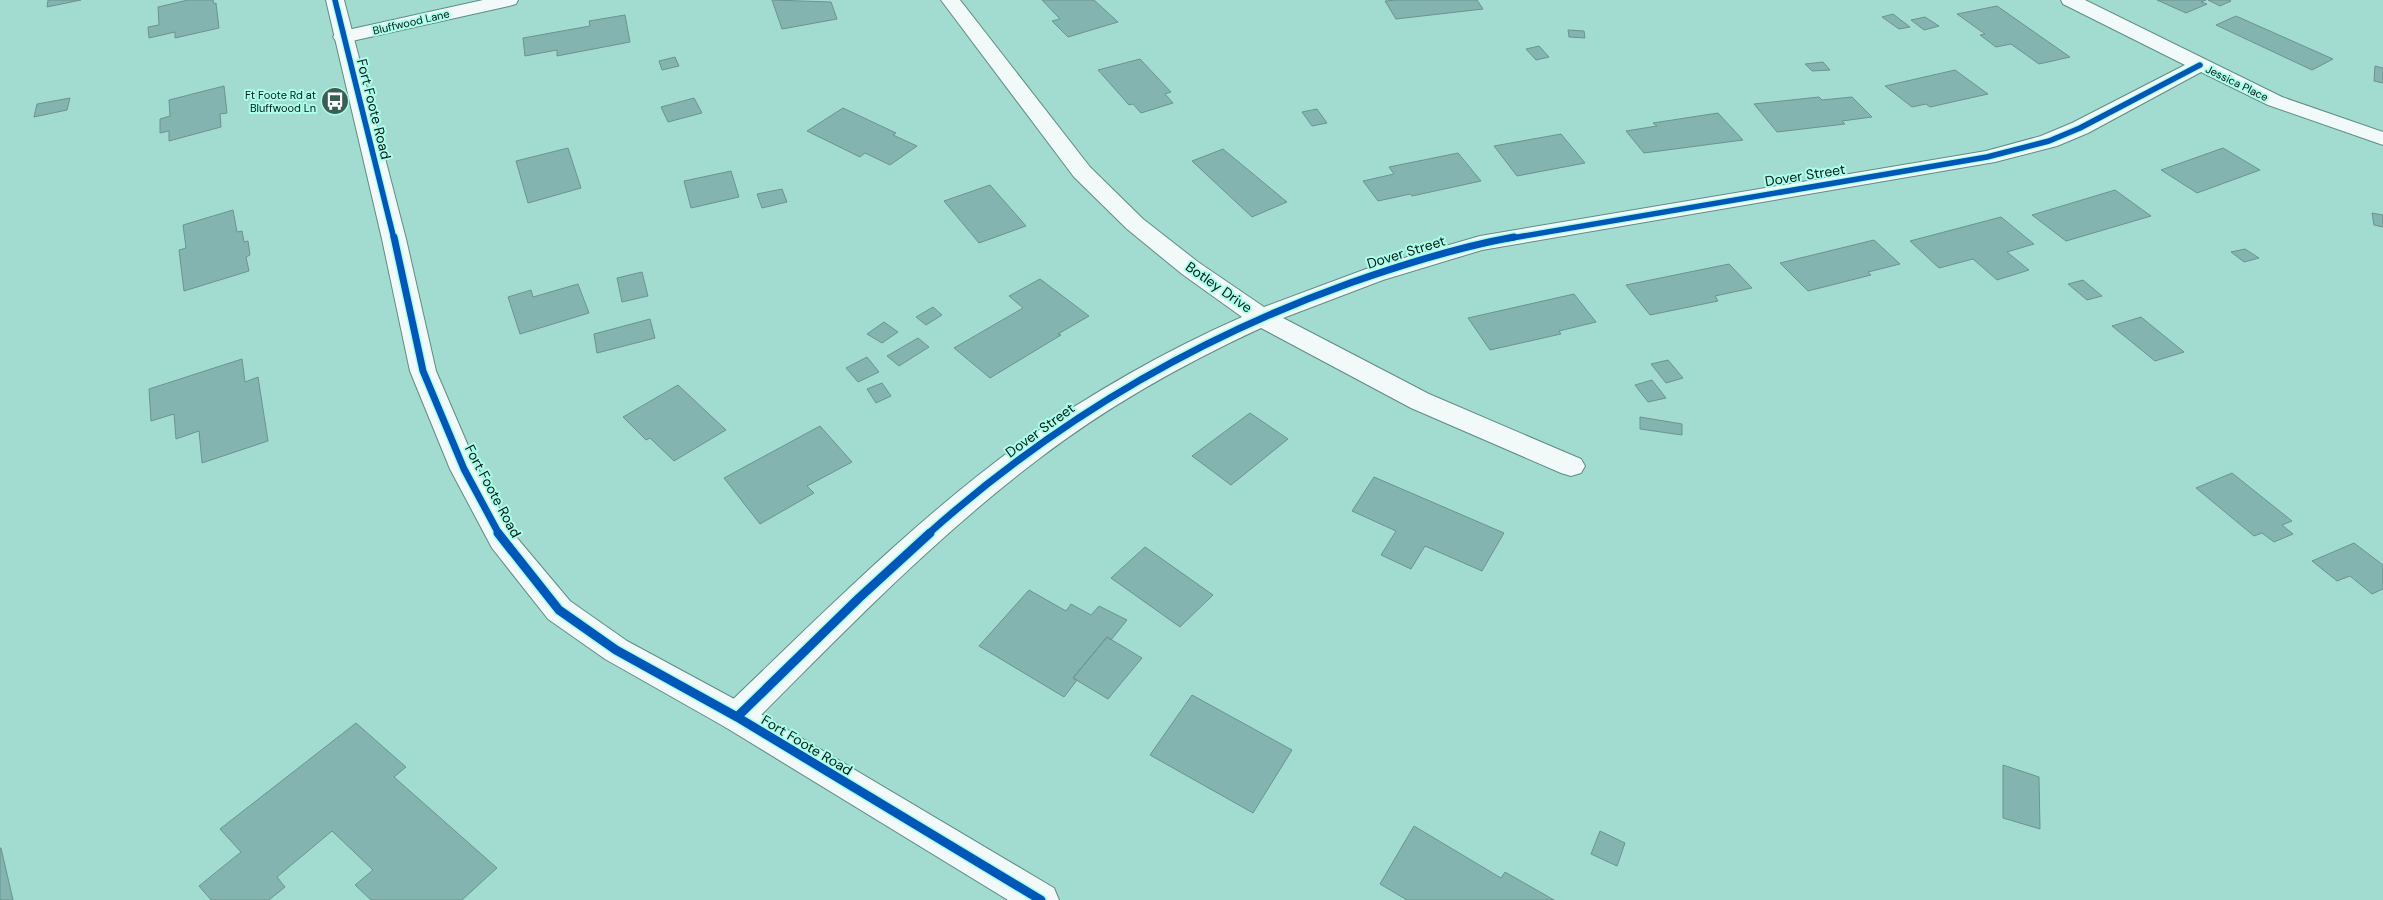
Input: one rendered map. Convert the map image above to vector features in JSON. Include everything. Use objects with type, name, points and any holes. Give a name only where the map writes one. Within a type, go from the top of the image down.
[{"type":"street","name":"Fort Foote Road","points":[[335,0],[394,239],[423,371],[464,469],[502,540],[559,610],[616,650],[736,716],[1041,900]]},
{"type":"street","name":"Bluffwood Lane","points":[[343,37],[509,0]]},
{"type":"street","name":"Botley Drive","points":[[950,0],[1082,172],[1135,224],[1190,268],[1260,316],[1420,401],[1571,466]]},
{"type":"street","name":"Jessica Place","points":[[2070,0],[2275,101],[2383,139]]},
{"type":"street","name":"Dover Street","points":[[736,716],[914,546],[1010,467],[1078,417],[1185,353],[1260,316],[1348,283],[1431,256],[1480,243],[1988,157],[2020,149],[2080,128],[2200,64]]},
{"type":"building","points":[[48,0],[81,0],[47,7]]},
{"type":"building","points":[[188,0],[213,0],[214,4],[216,3],[219,28],[175,38],[175,32],[149,38],[148,27],[159,25],[158,7]]},
{"type":"building","points":[[772,0],[831,2],[837,19],[782,29]]},
{"type":"building","points":[[1042,0],[1094,0],[1118,22],[1068,37],[1052,21],[1060,19]]},
{"type":"building","points":[[1477,0],[1483,9],[1396,19],[1385,1]]},
{"type":"building","points":[[2157,0],[2206,0],[2201,2],[2207,4],[2186,13]]},
{"type":"building","points":[[2208,0],[2229,0],[2231,1],[2220,6]]},
{"type":"building","points":[[1997,6],[2070,57],[2039,64],[2011,44],[1996,47],[1980,35],[1985,34],[1957,14]]},
{"type":"building","points":[[1893,14],[1910,27],[1899,29],[1882,17]]},
{"type":"building","points":[[625,15],[630,42],[557,56],[557,50],[525,56],[523,38],[590,26],[589,21]]},
{"type":"building","points":[[2236,16],[2333,59],[2312,70],[2216,25]]},
{"type":"building","points":[[1925,17],[1939,26],[1924,30],[1911,20]]},
{"type":"building","points":[[1568,30],[1584,31],[1585,38],[1569,37]]},
{"type":"building","points":[[1539,46],[1549,57],[1536,60],[1526,49]]},
{"type":"building","points":[[675,57],[679,66],[662,70],[659,61]]},
{"type":"building","points":[[1140,59],[1171,92],[1165,94],[1173,103],[1141,113],[1133,104],[1129,105],[1098,70]]},
{"type":"building","points":[[1823,62],[1830,70],[1812,71],[1805,64]]},
{"type":"building","points":[[2375,66],[2383,68],[2383,83],[2374,81]]},
{"type":"building","points":[[1955,70],[1988,94],[1930,107],[1926,104],[1912,107],[1885,86]]},
{"type":"building","points":[[224,86],[227,113],[220,114],[221,127],[169,141],[169,131],[160,133],[160,119],[170,116],[169,100]]},
{"type":"building","points":[[1819,97],[1822,100],[1852,97],[1872,117],[1842,121],[1845,124],[1777,132],[1754,104]]},
{"type":"building","points":[[70,98],[67,110],[34,117],[37,104]]},
{"type":"building","points":[[694,98],[702,113],[668,122],[661,107]]},
{"type":"building","points":[[843,108],[896,133],[893,135],[917,146],[890,165],[865,153],[860,157],[807,131]]},
{"type":"building","points":[[1317,109],[1327,123],[1312,126],[1302,112]]},
{"type":"building","points":[[1718,113],[1743,140],[1644,153],[1626,131],[1657,126],[1653,123]]},
{"type":"building","points":[[1561,134],[1585,163],[1517,176],[1494,146]]},
{"type":"building","points":[[568,148],[581,188],[528,203],[516,161]]},
{"type":"building","points":[[2223,148],[2260,170],[2197,193],[2161,170]]},
{"type":"building","points":[[1223,149],[1287,202],[1252,217],[1192,161]]},
{"type":"building","points":[[1458,153],[1481,181],[1412,196],[1410,194],[1378,201],[1363,181],[1394,174],[1389,167]]},
{"type":"building","points":[[731,171],[739,197],[691,208],[684,181]]},
{"type":"building","points":[[990,185],[1026,226],[979,243],[944,201]]},
{"type":"building","points":[[782,189],[787,202],[762,208],[757,194]]},
{"type":"building","points":[[2115,190],[2151,216],[2066,241],[2032,215]]},
{"type":"building","points":[[233,210],[237,232],[242,231],[244,242],[248,241],[250,255],[246,257],[249,271],[184,291],[179,250],[186,248],[183,225]]},
{"type":"building","points":[[2372,213],[2383,215],[2383,227],[2374,225]]},
{"type":"building","points":[[2001,217],[2034,244],[2007,252],[2029,270],[1997,280],[1973,259],[1939,268],[1910,241]]},
{"type":"building","points":[[1874,240],[1900,264],[1868,272],[1871,275],[1808,291],[1780,263]]},
{"type":"building","points":[[2245,249],[2259,258],[2244,262],[2231,252]]},
{"type":"building","points":[[1729,264],[1752,288],[1715,296],[1718,301],[1650,315],[1626,285]]},
{"type":"building","points":[[642,272],[648,296],[622,302],[617,278]]},
{"type":"building","points":[[1040,279],[1089,316],[990,378],[954,348],[1023,308],[1009,296]]},
{"type":"building","points":[[2083,280],[2102,296],[2087,300],[2068,284]]},
{"type":"building","points":[[578,284],[589,313],[520,334],[508,297],[531,290],[533,297]]},
{"type":"building","points":[[1574,294],[1596,322],[1559,331],[1561,334],[1490,350],[1468,318]]},
{"type":"building","points":[[933,307],[942,315],[926,325],[916,317]]},
{"type":"building","points":[[2141,317],[2184,352],[2155,361],[2112,326]]},
{"type":"building","points":[[650,319],[655,338],[597,353],[594,334]]},
{"type":"building","points":[[884,322],[898,332],[882,343],[867,334]]},
{"type":"building","points":[[918,338],[929,347],[899,366],[887,356]]},
{"type":"building","points":[[867,357],[879,372],[858,382],[846,368]]},
{"type":"building","points":[[242,359],[245,382],[258,377],[268,441],[202,463],[199,431],[176,439],[174,414],[151,421],[149,389]]},
{"type":"building","points":[[1668,360],[1683,378],[1666,383],[1651,364]]},
{"type":"building","points":[[1652,380],[1666,398],[1648,402],[1635,385]]},
{"type":"building","points":[[882,383],[891,396],[876,403],[867,389]]},
{"type":"building","points":[[678,385],[726,430],[674,461],[650,438],[646,440],[623,417]]},
{"type":"building","points":[[1250,413],[1288,439],[1231,485],[1192,456]]},
{"type":"building","points":[[1640,417],[1682,424],[1682,435],[1640,429]]},
{"type":"building","points":[[820,426],[852,462],[807,486],[814,493],[760,524],[724,478]]},
{"type":"building","points":[[2232,473],[2292,521],[2282,525],[2293,534],[2274,542],[2262,533],[2254,536],[2196,488]]},
{"type":"building","points":[[1374,477],[1504,533],[1482,571],[1425,546],[1411,569],[1381,555],[1396,531],[1352,511]]},
{"type":"building","points":[[2354,543],[2383,565],[2383,589],[2372,594],[2350,576],[2337,581],[2312,561]]},
{"type":"building","points":[[1145,547],[1213,595],[1180,627],[1111,578]]},
{"type":"building","points":[[1029,590],[1066,611],[1071,604],[1091,615],[1099,606],[1127,620],[1111,640],[1107,637],[1073,678],[1077,680],[1064,697],[979,646]]},
{"type":"building","points":[[1107,637],[1142,658],[1108,699],[1073,678]]},
{"type":"building","points":[[1192,695],[1292,750],[1253,813],[1150,755]]},
{"type":"building","points":[[356,723],[406,767],[394,777],[497,868],[462,900],[371,900],[355,885],[373,870],[332,831],[277,877],[285,887],[269,900],[211,900],[199,886],[241,852],[220,829]]},
{"type":"building","points":[[2003,765],[2039,777],[2040,829],[2003,818]]},
{"type":"building","points":[[1414,826],[1501,878],[1505,872],[1554,900],[1407,900],[1380,884]]},
{"type":"building","points":[[1600,831],[1625,843],[1617,866],[1591,854]]},
{"type":"building","points":[[1,848],[13,900],[0,900]]},
{"type":"cycle path","points":[[335,0],[394,239],[423,371],[464,469],[502,540],[559,610],[616,650],[737,717],[1041,900]]},
{"type":"cycle path","points":[[737,717],[900,559],[986,485],[1078,417],[1125,388],[1222,336],[1323,293],[1427,258],[1480,243],[1987,157],[2049,141],[2080,128],[2200,65]]},
{"type":"place","name":"Ft Foote Rd at Bluffwood Ln","points":[[335,101]]}]
